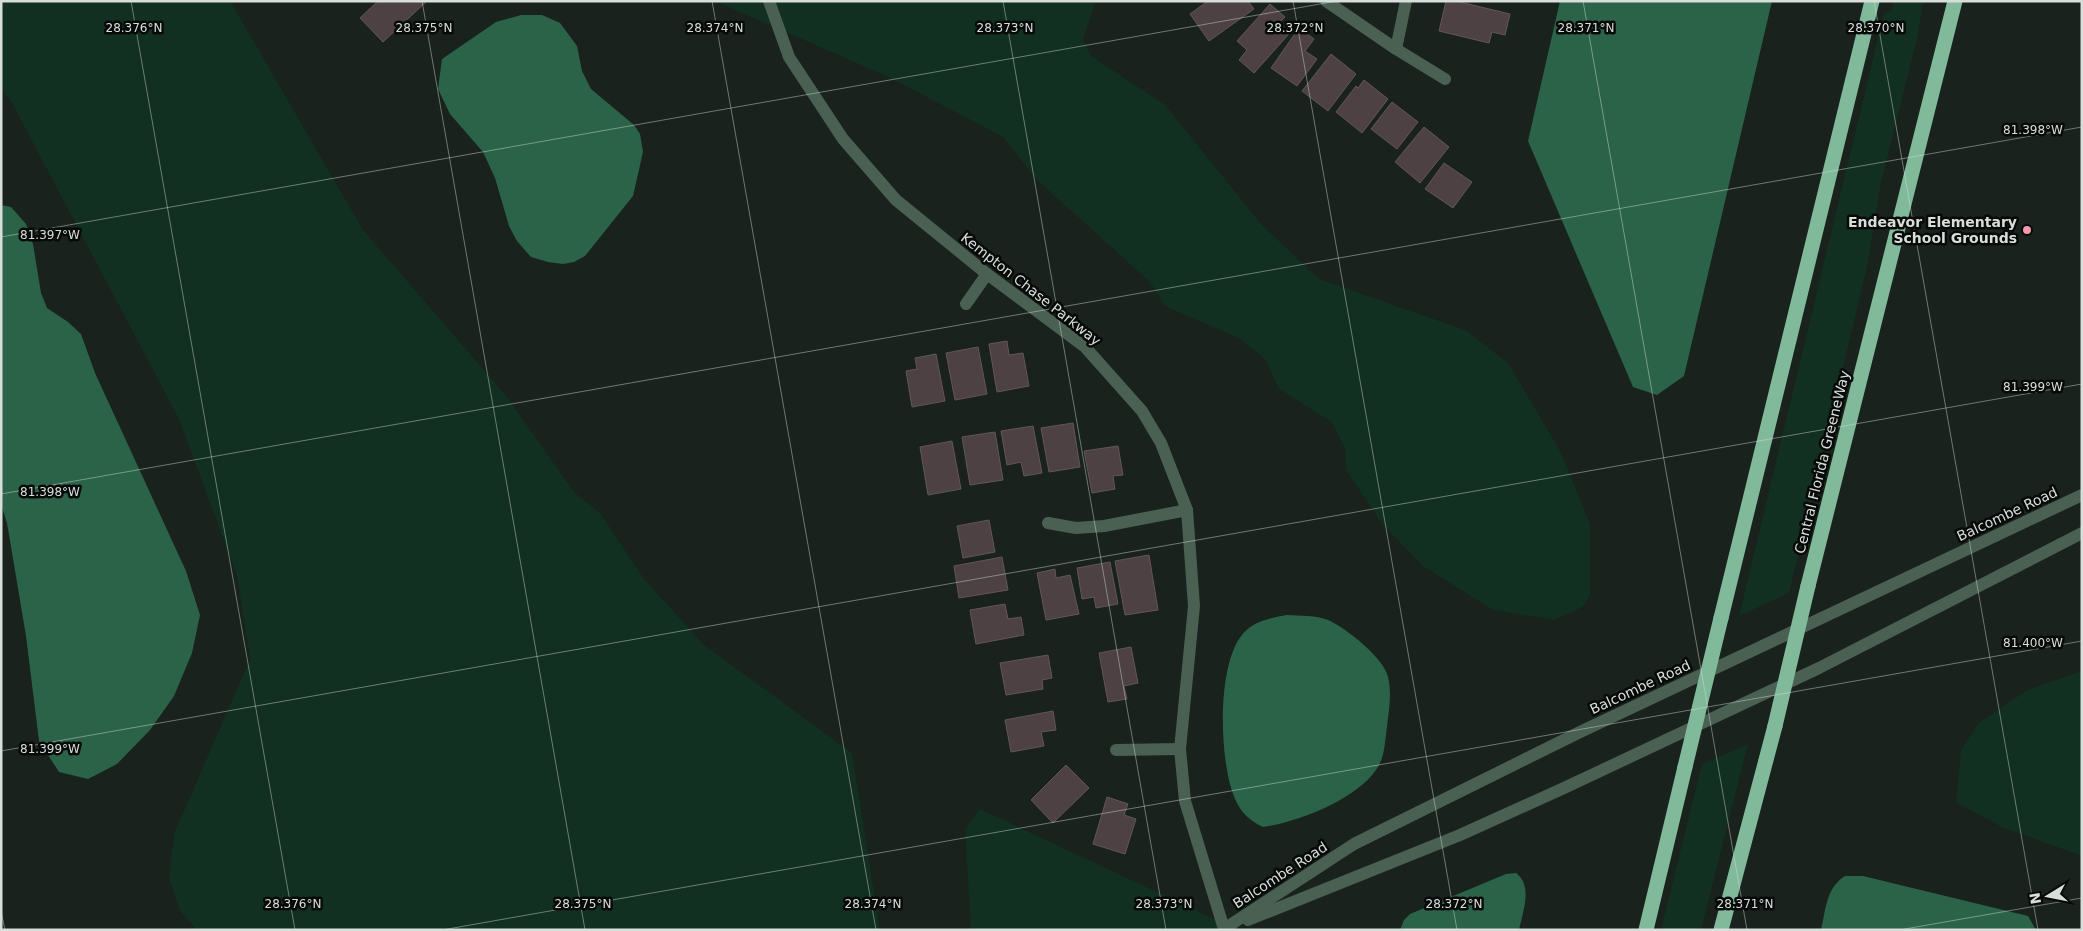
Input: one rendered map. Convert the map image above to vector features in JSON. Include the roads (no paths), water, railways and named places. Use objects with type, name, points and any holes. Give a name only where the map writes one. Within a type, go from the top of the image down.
[{"type":"highway","points":[[1855,75],[1864,1]]},
{"type":"highway","points":[[1646,930],[1872,1]]},
{"type":"highway","name":"Central Florida GreeneWay","points":[[1721,930],[1776,726],[1808,586],[1955,1]]},
{"type":"street","name":"Kempton Chase Parkway","points":[[769,1],[788,57],[843,139],[896,200],[987,274],[1085,347],[1142,411],[1161,443],[1187,510],[1194,606],[1180,749],[1185,801],[1224,929]]},
{"type":"street","points":[[1326,1],[1396,49],[1445,79]]},
{"type":"street","points":[[1396,49],[1406,1]]},
{"type":"street","points":[[966,304],[987,274]]},
{"type":"street","name":"Balcombe Road","points":[[1224,929],[1354,844],[1580,732],[2082,495]]},
{"type":"street","points":[[1048,523],[1076,528],[1104,526],[1187,510]]},
{"type":"street","name":"Balcombe Road","points":[[1224,929],[1442,842],[1564,788],[1819,668],[2082,532]]},
{"type":"street","points":[[1116,750],[1180,749]]},
{"type":"place","name":"Endeavor Elementary School Grounds","points":[[2027,230]]}]
